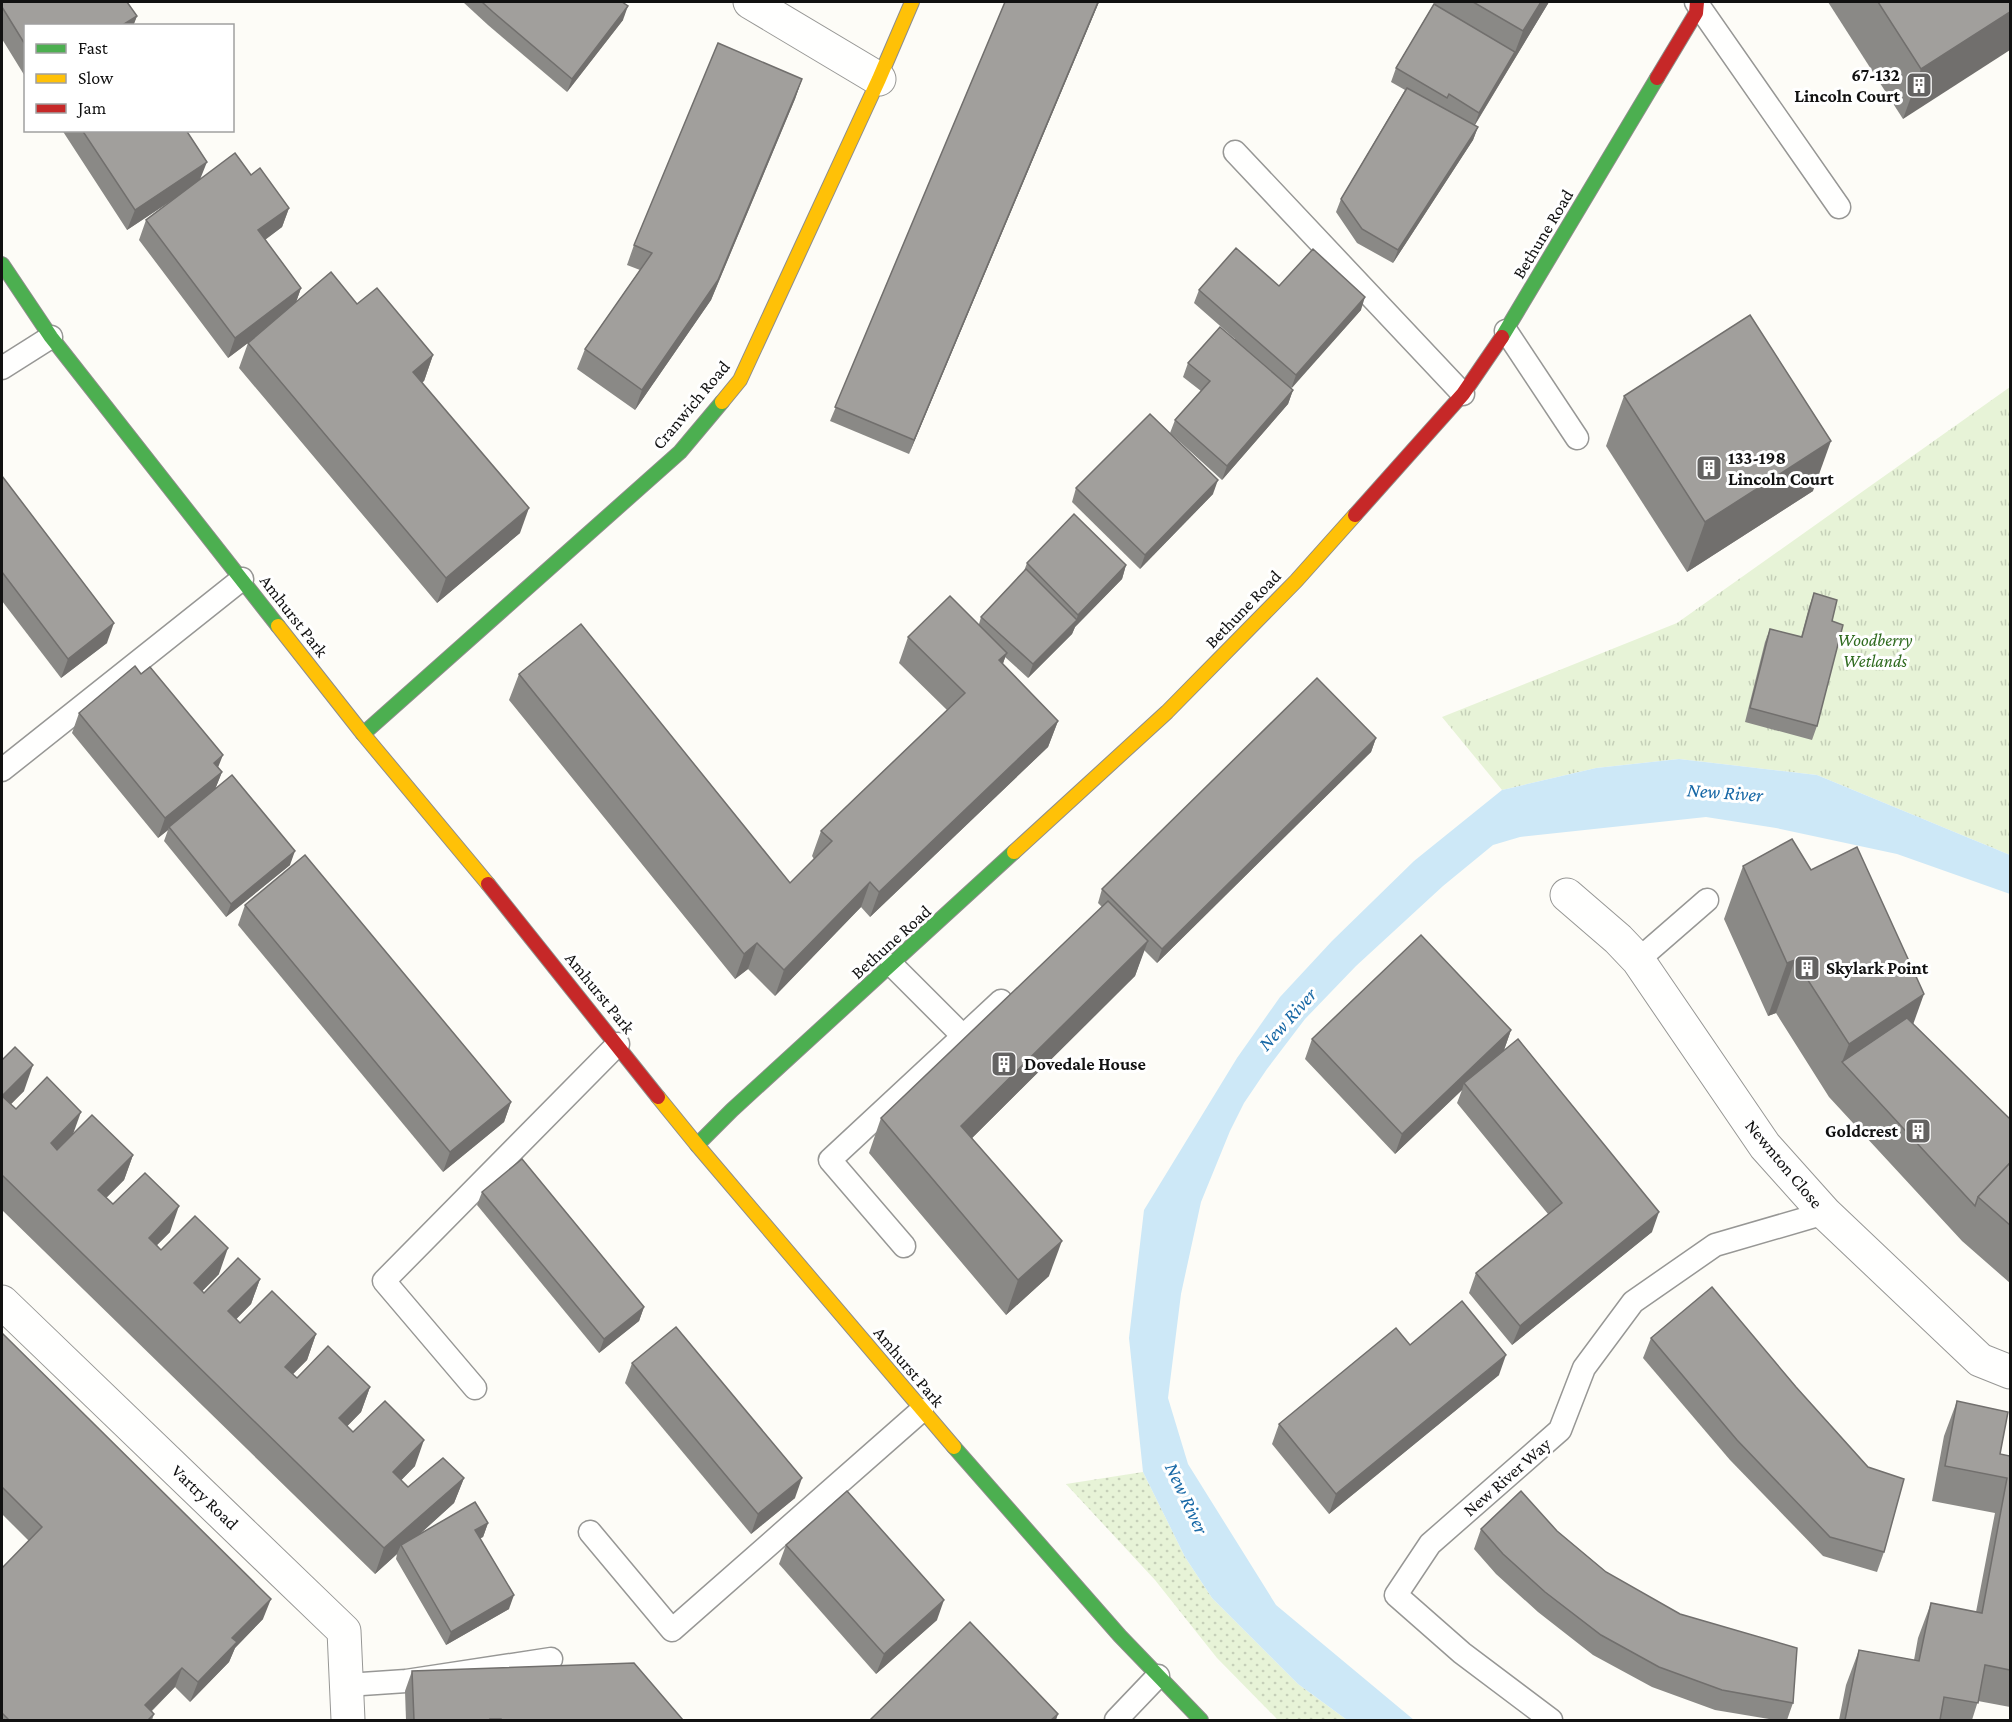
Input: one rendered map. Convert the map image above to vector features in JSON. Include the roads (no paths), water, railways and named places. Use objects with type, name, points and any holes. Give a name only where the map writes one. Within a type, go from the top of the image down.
[{"type":"street","points":[[750,2],[879,79]]},
{"type":"street","name":"Cranwich Road","points":[[363,734],[680,452],[740,380],[879,79],[912,2]]},
{"type":"street","name":"Bethune Road","points":[[697,1145],[732,1110],[1167,712],[1296,581],[1463,394],[1506,331],[1696,6]]},
{"type":"street","name":"Amhurst Park","points":[[2,264],[51,337],[363,734],[618,1044],[697,1145],[922,1410],[1120,1636],[1201,1720]]},
{"type":"street","name":"Newnton Close","points":[[1568,895],[1638,960],[1765,1146],[1825,1213],[1980,1360],[2010,1372]]},
{"type":"street","name":"Vartry Road","points":[[2,1302],[344,1631],[348,1720]]},
{"type":"lane","points":[[1676,2],[1696,6],[1839,207]]},
{"type":"lane","points":[[1235,152],[1463,394]]},
{"type":"lane","points":[[1506,331],[1577,438]]},
{"type":"lane","points":[[2,368],[51,337]]},
{"type":"lane","points":[[2,770],[242,579]]},
{"type":"lane","points":[[1638,960],[1707,900]]},
{"type":"lane","points":[[892,965],[963,1036]]},
{"type":"lane","points":[[904,1246],[830,1160],[1001,1001]]},
{"type":"lane","points":[[475,1388],[384,1281],[618,1044]]},
{"type":"lane","name":"New River Way","points":[[1551,1720],[1462,1653],[1396,1594],[1430,1544],[1560,1430],[1584,1368],[1633,1302],[1715,1245],[1825,1213]]},
{"type":"lane","points":[[590,1532],[672,1630],[922,1410]]},
{"type":"lane","points":[[347,1685],[406,1682],[551,1659]]},
{"type":"lane","points":[[1116,1720],[1158,1676]]},
{"type":"water","name":"New River","points":[[1679,759],[1817,775],[2010,855],[2010,894],[1897,854],[1776,828],[1706,817],[1520,837],[1493,845],[1443,886],[1356,966],[1305,1019],[1244,1103],[1201,1202],[1181,1294],[1168,1398],[1188,1464],[1276,1605],[1414,1720],[1347,1720],[1298,1684],[1212,1598],[1185,1557],[1143,1472],[1129,1338],[1144,1210],[1237,1058],[1280,997],[1332,941],[1414,861],[1502,790],[1596,768]]},
{"type":"place","name":"67-132 Lincoln Court","points":[[1919,85]]},
{"type":"place","name":"133-198 Lincoln Court","points":[[1709,468]]},
{"type":"place","name":"Skylark Point","points":[[1807,968]]},
{"type":"place","name":"Dovedale House","points":[[1004,1064]]},
{"type":"place","name":"Goldcrest","points":[[1918,1131]]},
{"type":"park label","name":"Woodberry Wetlands","points":[[1875,650]]}]
